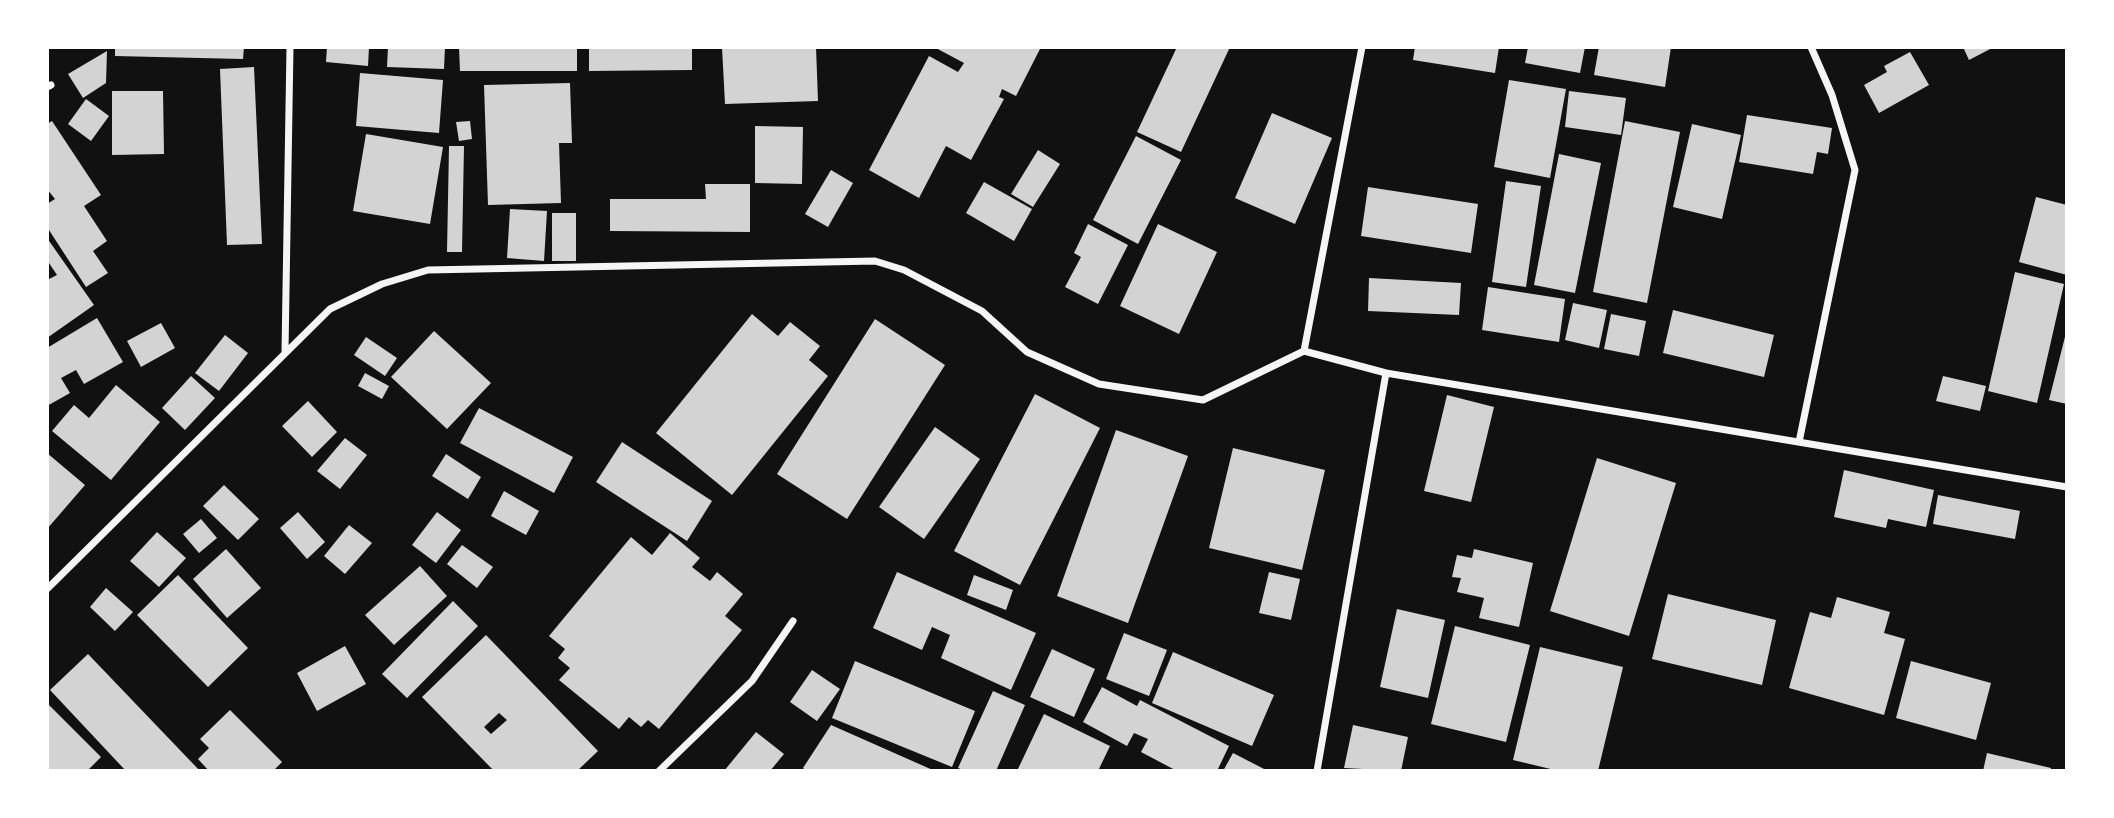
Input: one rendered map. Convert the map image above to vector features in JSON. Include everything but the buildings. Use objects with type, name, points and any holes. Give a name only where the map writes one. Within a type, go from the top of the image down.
[{"type":"street","points":[[285,351],[290,47]]},
{"type":"street","points":[[1304,351],[1362,47]]},
{"type":"street","points":[[1799,442],[1855,170],[1832,95],[1811,47]]},
{"type":"street","points":[[47,589],[330,309],[382,284],[428,270],[875,261],[904,270],[982,312],[1027,352],[1099,384],[1203,400],[1304,351],[1386,373],[2067,486]]},
{"type":"street","points":[[1317,771],[1386,373]]},
{"type":"street","points":[[659,771],[751,681],[793,621]]}]
